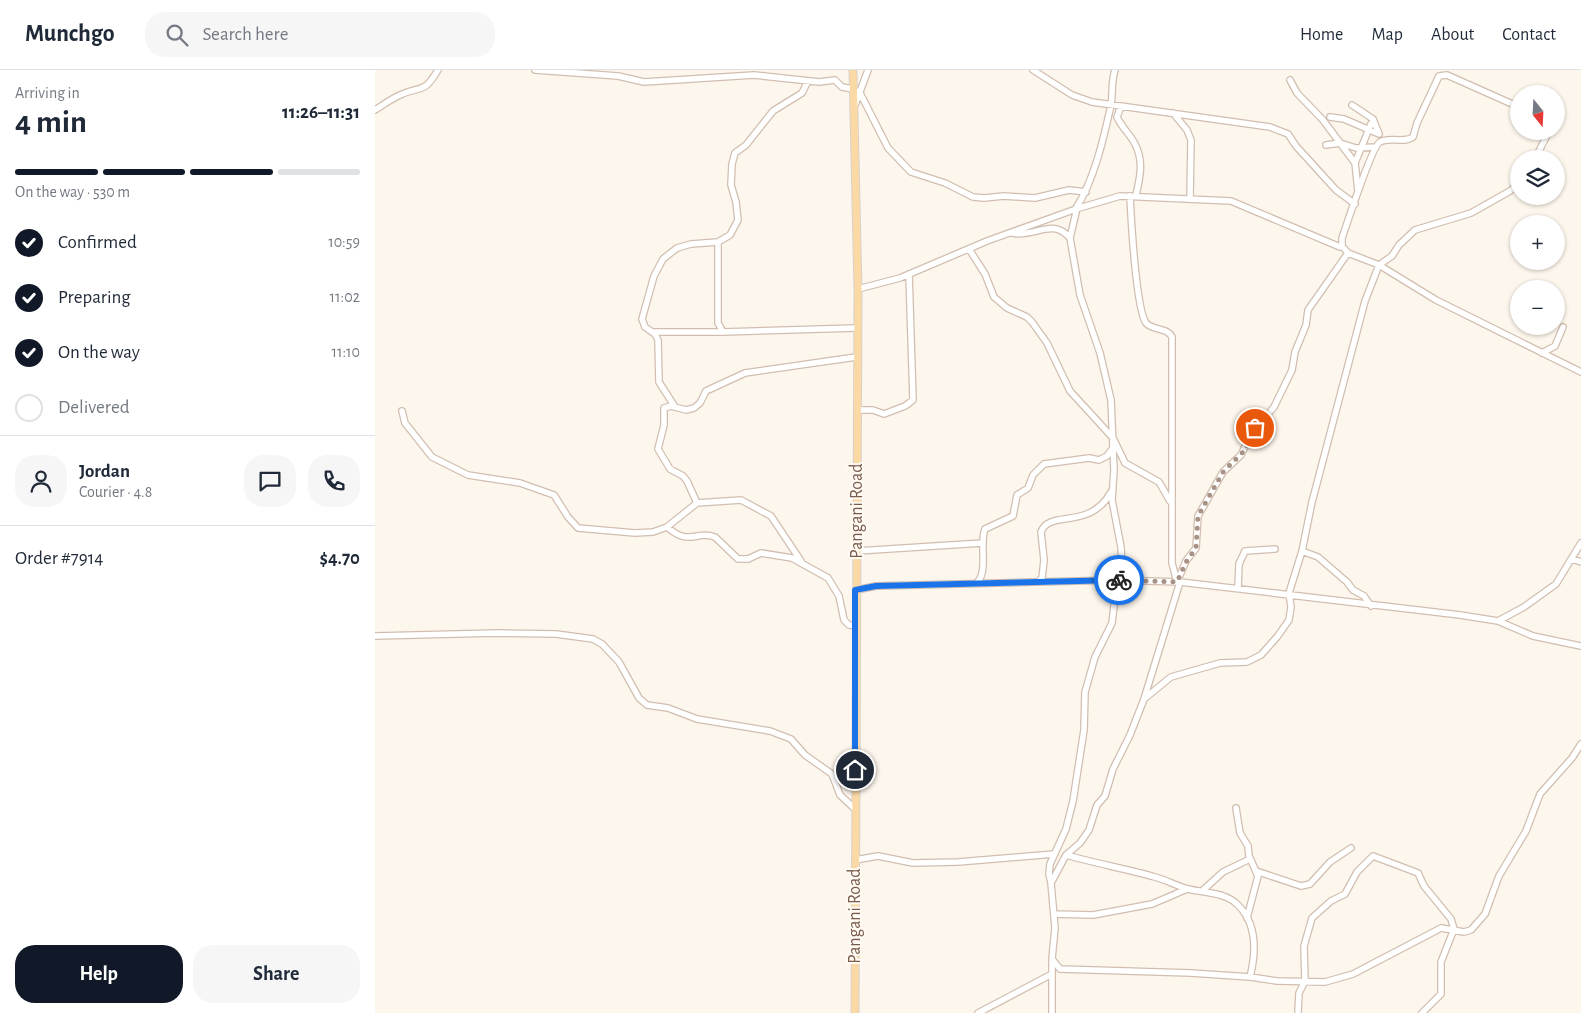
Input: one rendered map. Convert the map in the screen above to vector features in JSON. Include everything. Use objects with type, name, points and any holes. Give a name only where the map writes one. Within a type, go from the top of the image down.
[{"type":"main road","name":"Pangani Road","points":[[853,70],[856,90],[854,110],[858,289],[856,357],[857,551],[855,590],[855,1013]]},
{"type":"street","points":[[375,110],[401,95],[423,88],[432,82],[438,70]]},
{"type":"street","points":[[535,70],[618,76],[645,82],[754,75],[808,81],[835,80],[844,88],[856,90]]},
{"type":"street","points":[[856,90],[868,70]]},
{"type":"street","points":[[1033,70],[1083,100],[1270,127],[1288,134],[1296,146],[1335,190],[1355,204]]},
{"type":"street","points":[[1052,1013],[1053,914],[1049,874],[1054,854],[1066,829],[1073,801],[1085,730],[1085,692],[1095,657],[1112,623],[1117,580],[1123,557],[1113,512],[1111,492],[1113,438],[1111,400],[1100,353],[1080,295],[1070,238],[1076,208],[1086,192],[1111,104],[1111,84],[1115,70]]},
{"type":"street","points":[[1510,103],[1443,75],[1437,80],[1417,122],[1413,137],[1407,140],[1382,141],[1375,147],[1342,238],[1342,246],[1349,254],[1379,265],[1436,300],[1581,372]]},
{"type":"street","points":[[1290,80],[1297,93],[1355,163]]},
{"type":"street","points":[[675,407],[660,385],[659,340],[645,327],[642,320],[654,276],[663,259],[684,245],[718,242],[730,236],[738,220],[736,202],[731,185],[731,164],[735,153],[746,145],[773,111],[802,93],[808,81]]},
{"type":"street","points":[[856,90],[888,148],[911,172],[945,183],[973,197],[1035,198],[1063,190],[1086,192]]},
{"type":"street","points":[[1352,105],[1373,119],[1382,141]]},
{"type":"street","points":[[1121,106],[1117,117],[1124,131],[1134,142],[1141,163],[1133,196],[1138,282],[1144,319],[1150,326],[1166,330],[1172,337],[1172,563],[1178,582]]},
{"type":"street","points":[[1173,113],[1191,140],[1190,199]]},
{"type":"street","points":[[1330,118],[1344,119],[1379,134]]},
{"type":"street","points":[[1358,193],[1355,163],[1373,119]]},
{"type":"street","points":[[1326,145],[1340,143],[1360,148],[1375,147]]},
{"type":"street","points":[[1144,699],[1171,677],[1220,663],[1247,662],[1261,655],[1289,620],[1291,608],[1289,593],[1302,551],[1314,495],[1363,310],[1379,265],[1392,256],[1399,245],[1415,230],[1471,213],[1510,191]]},
{"type":"street","points":[[858,289],[879,285],[1076,208],[1113,197],[1133,196],[1231,201],[1340,247],[1342,246]]},
{"type":"street","points":[[1012,233],[1023,235],[1053,227],[1060,229],[1070,238]]},
{"type":"street","points":[[718,242],[718,323],[723,332]]},
{"type":"street","points":[[969,249],[985,274],[994,297],[1007,308],[1027,317],[1032,322],[1047,343],[1070,391],[1113,438],[1128,466],[1150,475],[1159,482],[1171,502]]},
{"type":"street","points":[[1051,883],[1066,855],[1080,843],[1089,830],[1097,805],[1105,796],[1113,769],[1130,736],[1144,699],[1178,582],[1186,562],[1196,548],[1198,516],[1220,478],[1241,455],[1251,434],[1273,406],[1292,370],[1295,352],[1306,325],[1308,310],[1349,254]]},
{"type":"street","points":[[857,410],[873,410],[884,414],[905,406],[913,400],[909,274]]},
{"type":"street","points":[[652,332],[857,328]]},
{"type":"street","points":[[1542,353],[1555,346],[1560,335]]},
{"type":"street","points":[[697,504],[687,481],[670,469],[658,449],[664,425],[664,408],[675,407],[684,410],[694,408],[706,391],[745,373],[856,357]]},
{"type":"street","points":[[402,411],[405,424],[432,457],[468,474],[519,483],[554,496],[578,528],[644,534],[667,527],[697,504],[741,500],[766,512],[776,523],[784,539],[801,561]]},
{"type":"street","points":[[975,583],[979,582],[981,578],[983,534],[987,527],[1013,516],[1017,495],[1028,488],[1033,476],[1044,464],[1089,458],[1099,460],[1107,456],[1113,448]]},
{"type":"street","points":[[1039,581],[1043,571],[1041,532],[1043,527],[1053,520],[1090,514],[1105,504],[1111,492]]},
{"type":"street","points":[[667,527],[677,536],[684,538],[715,537],[738,559],[748,559],[761,553],[801,561],[829,578],[839,596],[844,620],[849,625],[856,626]]},
{"type":"street","points":[[857,551],[983,543]]},
{"type":"street","points":[[1498,621],[1524,607],[1556,584],[1581,543]]},
{"type":"street","points":[[1238,588],[1239,564],[1243,553],[1248,550],[1275,549]]},
{"type":"street","points":[[1302,551],[1318,557],[1347,582],[1353,590],[1364,596],[1371,606]]},
{"type":"street","points":[[1572,559],[1581,562]]},
{"type":"street","points":[[855,590],[876,586],[1039,581],[1117,580],[1178,582],[1289,593],[1371,606],[1460,615],[1498,621],[1533,636],[1581,646]]},
{"type":"street","points":[[375,636],[455,633],[548,633],[593,639],[601,644],[619,662],[639,698],[647,705],[668,708],[697,719],[770,731],[791,739],[805,755],[832,774],[840,795],[855,809]]},
{"type":"street","points":[[1052,959],[1056,967],[1065,970],[1250,977],[1277,981],[1335,980],[1353,974],[1441,928],[1464,932],[1471,930],[1485,914],[1499,876],[1526,830],[1540,794],[1581,744]]},
{"type":"street","points":[[1236,808],[1240,833],[1248,846],[1250,859],[1257,871],[1257,880],[1247,918]]},
{"type":"street","points":[[1257,871],[1301,886],[1310,884],[1330,862],[1351,848]]},
{"type":"street","points":[[855,860],[877,856],[913,863],[958,862],[1054,854]]},
{"type":"street","points":[[1066,855],[1156,877],[1231,900],[1239,906],[1247,918],[1255,948],[1255,957],[1250,977]]},
{"type":"street","points":[[1297,1013],[1299,993],[1305,981],[1304,946],[1312,918],[1331,901],[1345,894],[1357,872],[1373,856],[1421,875],[1424,886],[1451,919],[1454,929],[1441,962],[1441,994],[1422,1013]]},
{"type":"street","points":[[1202,891],[1223,872],[1250,859]]},
{"type":"street","points":[[1053,914],[1093,915],[1152,904],[1187,888]]},
{"type":"street","points":[[978,1013],[1052,974]]},
{"type":"way so far","points":[[1119,580],[1177,582],[1186,562],[1196,548],[1198,516],[1214,491],[1223,472],[1245,450],[1255,428]]},
{"type":"route","points":[[855,770],[855,590],[876,586],[1009,583],[1052,580],[1119,580]]}]
